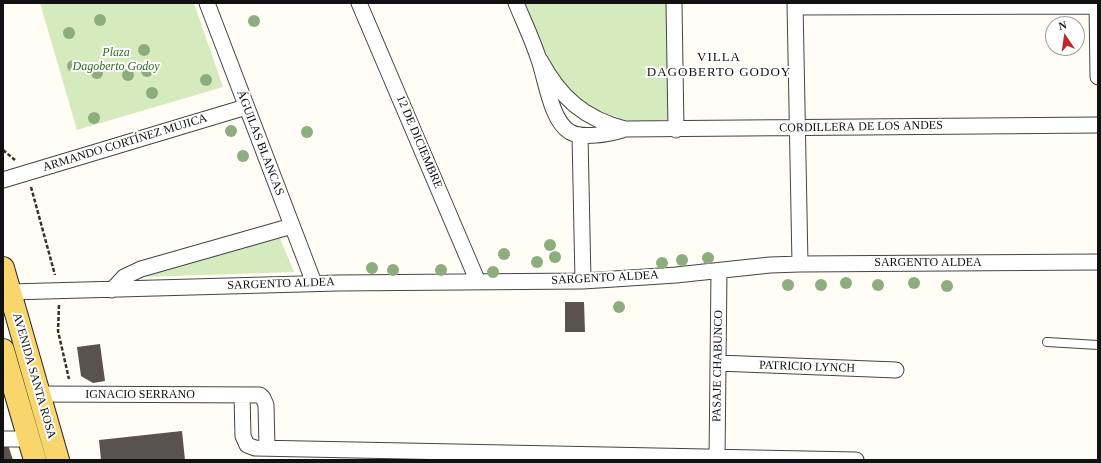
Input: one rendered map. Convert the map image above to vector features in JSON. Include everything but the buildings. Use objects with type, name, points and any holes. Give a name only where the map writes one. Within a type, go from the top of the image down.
[{"type":"main road","name":"AVENIDA SANTA ROSA","points":[[3,268],[58,460]]},
{"type":"main road","name":"AVENIDA SANTA ROSA","points":[[3,350],[34,460]]},
{"type":"street","name":"ÁGUILAS BLANCAS","points":[[207,3],[314,283]]},
{"type":"street","name":"12 DE DICIEMBRE","points":[[359,3],[478,282]]},
{"type":"street","points":[[516,3],[540,60],[559,121],[569,132],[580,135],[583,281]]},
{"type":"street","points":[[674,3],[676,130]]},
{"type":"street","points":[[800,264],[795,5],[1097,5],[1098,77]]},
{"type":"street","name":"CORDILLERA DE LOS ANDES","points":[[540,60],[553,82],[564,96],[585,113],[609,125],[625,129]]},
{"type":"street","name":"ARMANDO CORTÍNEZ MUJICA","points":[[3,180],[246,107]]},
{"type":"street","name":"CORDILLERA DE LOS ANDES","points":[[580,135],[600,134],[625,129],[676,130],[1098,125]]},
{"type":"street","points":[[112,290],[124,277],[141,269],[292,226]]},
{"type":"street","name":"SARGENTO ALDEA","points":[[10,292],[314,283],[583,281],[719,271],[770,265],[800,264],[1098,262]]},
{"type":"street","name":"PASAJE CHABUNCO","points":[[717,459],[719,271]]},
{"type":"street","name":"PATRICIO LYNCH","points":[[718,363],[896,370]]},
{"type":"street","name":"IGNACIO SERRANO","points":[[39,394],[260,396],[265,401],[267,448]]},
{"type":"street","points":[[242,395],[242,430],[244,441],[251,447],[717,459],[856,460]]},
{"type":"street","points":[[3,440],[29,439]]},
{"type":"lane","points":[[1047,342],[1098,345]]},
{"type":"path","points":[[3,150],[27,171],[60,291],[58,331],[70,386],[81,389],[82,395]]},
{"type":"green space","name":"Plaza Dagoberto Godoy","points":[[40,3],[194,3],[223,87],[77,130]]},
{"type":"green space","name":"VILLA DAGOBERTO GODOY","points":[[525,3],[666,3],[668,120],[625,120],[593,109],[577,98],[567,87],[549,60]]},
{"type":"green space","points":[[279,236],[294,272],[144,277]]},
{"type":"district","name":"VILLA DAGOBERTO GODOY","points":[[719,66]]}]
